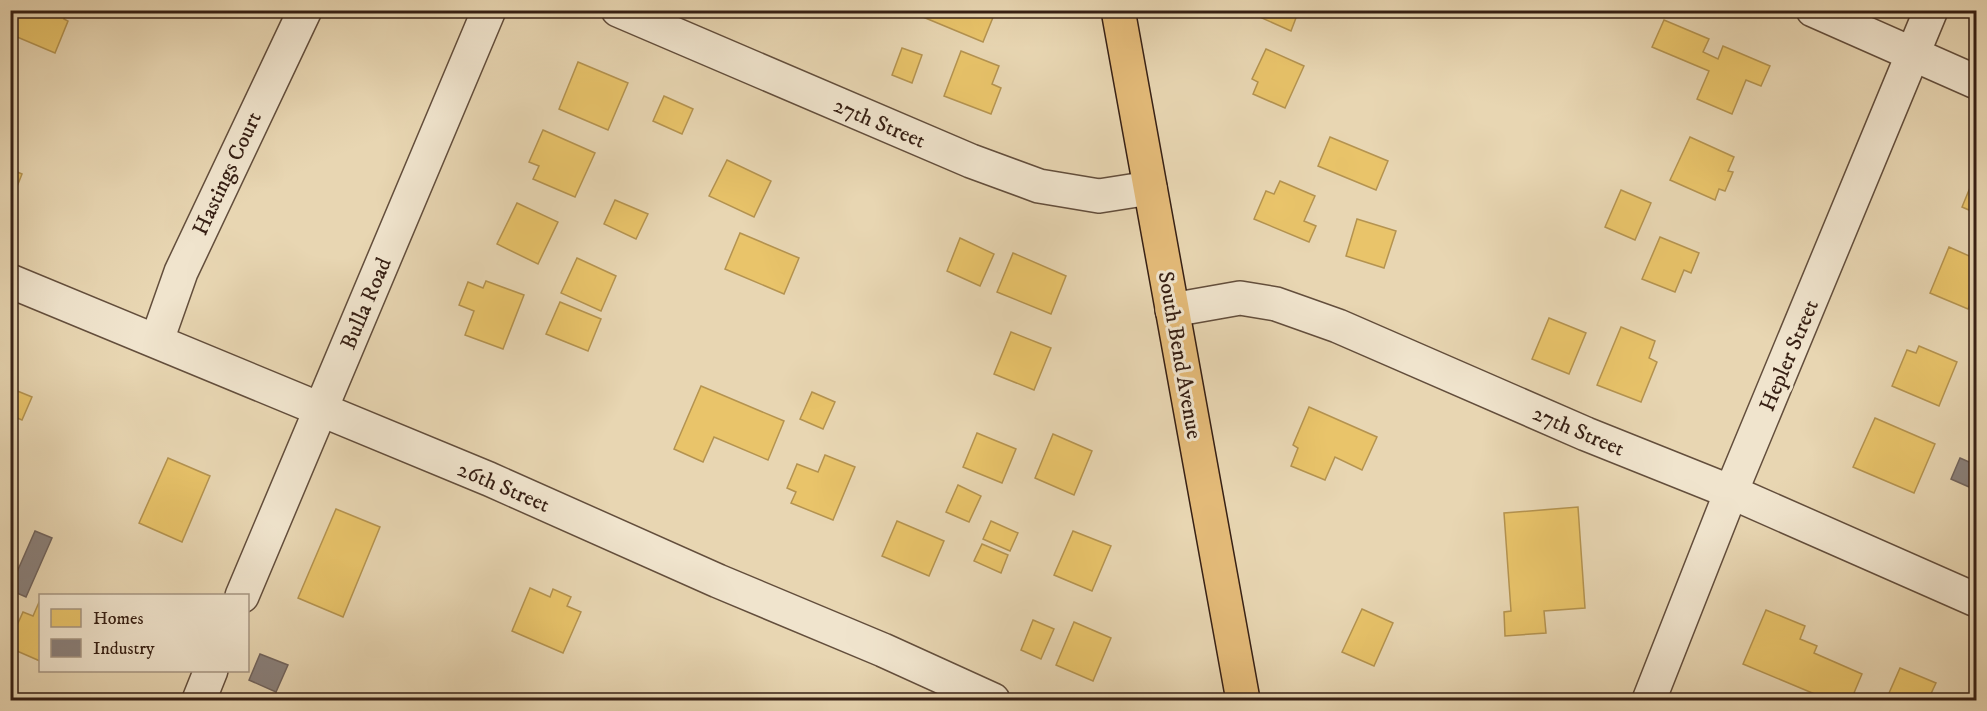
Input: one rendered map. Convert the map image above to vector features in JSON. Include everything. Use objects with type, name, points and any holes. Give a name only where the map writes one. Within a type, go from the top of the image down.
[{"type":"main road","name":"South Bend Avenue","points":[[1118,10],[1243,700]]},
{"type":"street","name":"Hastings Court","points":[[157,340],[181,272],[304,10]]},
{"type":"street","name":"Bulla Road","points":[[243,594],[489,10]]},
{"type":"street","name":"27th Street","points":[[618,10],[971,161],[1039,186],[1099,196],[1150,188]]},
{"type":"street","points":[[1813,10],[1977,82]]},
{"type":"street","name":"Hepler Street","points":[[1649,700],[1731,492],[1931,10]]},
{"type":"street","name":"26th Street","points":[[10,281],[489,479],[718,581],[883,650],[943,690],[993,700]]},
{"type":"street","name":"27th Street","points":[[1173,310],[1240,298],[1276,304],[1338,327],[1586,434],[1731,492],[1977,600]]},
{"type":"street","points":[[199,700],[210,672]]},
{"type":"building: Homes","points":[[12,10],[67,10],[64,19],[68,21],[55,53],[10,34]]},
{"type":"building: Homes","points":[[926,10],[996,10],[983,42],[923,17]]},
{"type":"building: Homes","points":[[1244,10],[1299,10],[1291,31]]},
{"type":"building: Homes","points":[[1664,20],[1709,39],[1703,52],[1718,59],[1723,46],[1770,66],[1761,86],[1746,80],[1732,114],[1697,99],[1709,71],[1652,47]]},
{"type":"building: Homes","points":[[902,48],[922,55],[912,83],[892,75]]},
{"type":"building: Homes","points":[[1266,49],[1304,66],[1285,108],[1253,94],[1258,82],[1252,79]]},
{"type":"building: Homes","points":[[961,51],[999,66],[992,84],[1001,88],[991,114],[944,96]]},
{"type":"building: Homes","points":[[578,62],[628,83],[608,130],[559,109]]},
{"type":"building: Homes","points":[[664,96],[693,109],[682,134],[653,121]]},
{"type":"building: Homes","points":[[543,130],[595,153],[575,197],[533,179],[539,166],[529,162]]},
{"type":"building: Homes","points":[[1330,137],[1388,161],[1376,190],[1318,166]]},
{"type":"building: Homes","points":[[1690,137],[1734,157],[1728,171],[1733,172],[1725,191],[1719,189],[1715,200],[1670,180]]},
{"type":"building: Homes","points":[[10,147],[16,149],[10,164]]},
{"type":"building: Homes","points":[[727,160],[771,181],[754,217],[709,196]]},
{"type":"building: Homes","points":[[10,169],[22,174],[11,202],[10,202]]},
{"type":"building: Homes","points":[[1976,173],[1976,213],[1962,207]]},
{"type":"building: Homes","points":[[1280,181],[1315,196],[1304,221],[1316,226],[1309,242],[1254,219],[1266,191],[1274,194]]},
{"type":"building: Homes","points":[[1621,190],[1651,203],[1635,240],[1605,227]]},
{"type":"building: Homes","points":[[615,200],[648,214],[636,239],[604,224]]},
{"type":"building: Homes","points":[[517,203],[558,222],[538,264],[497,244]]},
{"type":"building: Homes","points":[[1357,219],[1396,231],[1384,268],[1346,256]]},
{"type":"building: Homes","points":[[740,233],[799,258],[784,294],[725,269]]},
{"type":"building: Homes","points":[[1660,237],[1699,253],[1691,273],[1684,270],[1675,292],[1642,279]]},
{"type":"building: Homes","points":[[960,238],[994,254],[980,286],[947,271]]},
{"type":"building: Homes","points":[[1949,247],[1976,259],[1976,289],[1968,309],[1930,293]]},
{"type":"building: Homes","points":[[1013,253],[1066,276],[1051,314],[997,292]]},
{"type":"building: Homes","points":[[577,258],[616,276],[601,311],[561,293]]},
{"type":"building: Homes","points":[[486,281],[524,295],[503,349],[465,335],[474,311],[459,305],[468,282],[483,288]]},
{"type":"building: Homes","points":[[560,302],[601,319],[588,351],[546,334]]},
{"type":"building: Homes","points":[[1549,318],[1586,333],[1569,374],[1532,359]]},
{"type":"building: Homes","points":[[1621,327],[1655,341],[1649,358],[1657,362],[1641,402],[1597,385]]},
{"type":"building: Homes","points":[[1011,332],[1051,348],[1034,390],[994,374]]},
{"type":"building: Homes","points":[[1919,346],[1957,362],[1939,406],[1892,386],[1907,350],[1916,353]]},
{"type":"building: Homes","points":[[701,386],[784,421],[768,460],[714,437],[703,462],[674,449]]},
{"type":"building: Homes","points":[[10,388],[32,397],[22,420],[10,415]]},
{"type":"building: Homes","points":[[812,392],[835,402],[823,429],[800,419]]},
{"type":"building: Homes","points":[[1309,407],[1377,437],[1362,470],[1335,457],[1325,480],[1291,466],[1298,448],[1293,445]]},
{"type":"building: Homes","points":[[1875,418],[1935,444],[1914,493],[1853,467]]},
{"type":"building: Homes","points":[[977,433],[1016,449],[1002,483],[963,467]]},
{"type":"building: Homes","points":[[1053,434],[1092,451],[1074,495],[1035,478]]},
{"type":"building: Homes","points":[[825,455],[855,467],[833,520],[791,503],[796,492],[787,488],[797,464],[818,472]]},
{"type":"building: Homes","points":[[168,458],[210,476],[182,542],[139,523]]},
{"type":"building: Homes","points":[[958,485],[981,496],[969,522],[946,512]]},
{"type":"building: Homes","points":[[1578,507],[1585,608],[1544,611],[1546,633],[1505,636],[1504,612],[1511,611],[1504,513]]},
{"type":"building: Homes","points":[[336,509],[380,527],[343,617],[298,598]]},
{"type":"building: Homes","points":[[897,521],[944,541],[929,576],[882,556]]},
{"type":"building: Homes","points":[[991,521],[1018,533],[1010,551],[983,539]]},
{"type":"building: Homes","points":[[1073,531],[1111,546],[1092,591],[1054,575]]},
{"type":"building: Homes","points":[[982,544],[1008,555],[1001,573],[974,561]]},
{"type":"building: Homes","points":[[530,588],[550,597],[553,589],[571,597],[567,606],[581,612],[563,653],[512,631]]},
{"type":"building: Homes","points":[[39,602],[39,661],[10,648],[10,641],[23,612],[33,616]]},
{"type":"building: Homes","points":[[1362,609],[1393,623],[1374,666],[1342,652]]},
{"type":"building: Homes","points":[[1766,610],[1805,626],[1800,639],[1817,646],[1814,653],[1862,674],[1851,700],[1829,700],[1743,664]]},
{"type":"building: Homes","points":[[1033,620],[1054,629],[1041,659],[1021,650]]},
{"type":"building: Homes","points":[[1074,622],[1111,638],[1093,681],[1056,665]]},
{"type":"building: Homes","points":[[1900,668],[1936,683],[1928,700],[1886,700]]},
{"type":"building: Industry","points":[[1960,458],[1976,465],[1976,490],[1951,479]]},
{"type":"building: Industry","points":[[35,531],[52,538],[26,597],[10,588]]},
{"type":"building: Industry","points":[[260,654],[288,665],[276,692],[249,680]]}]
